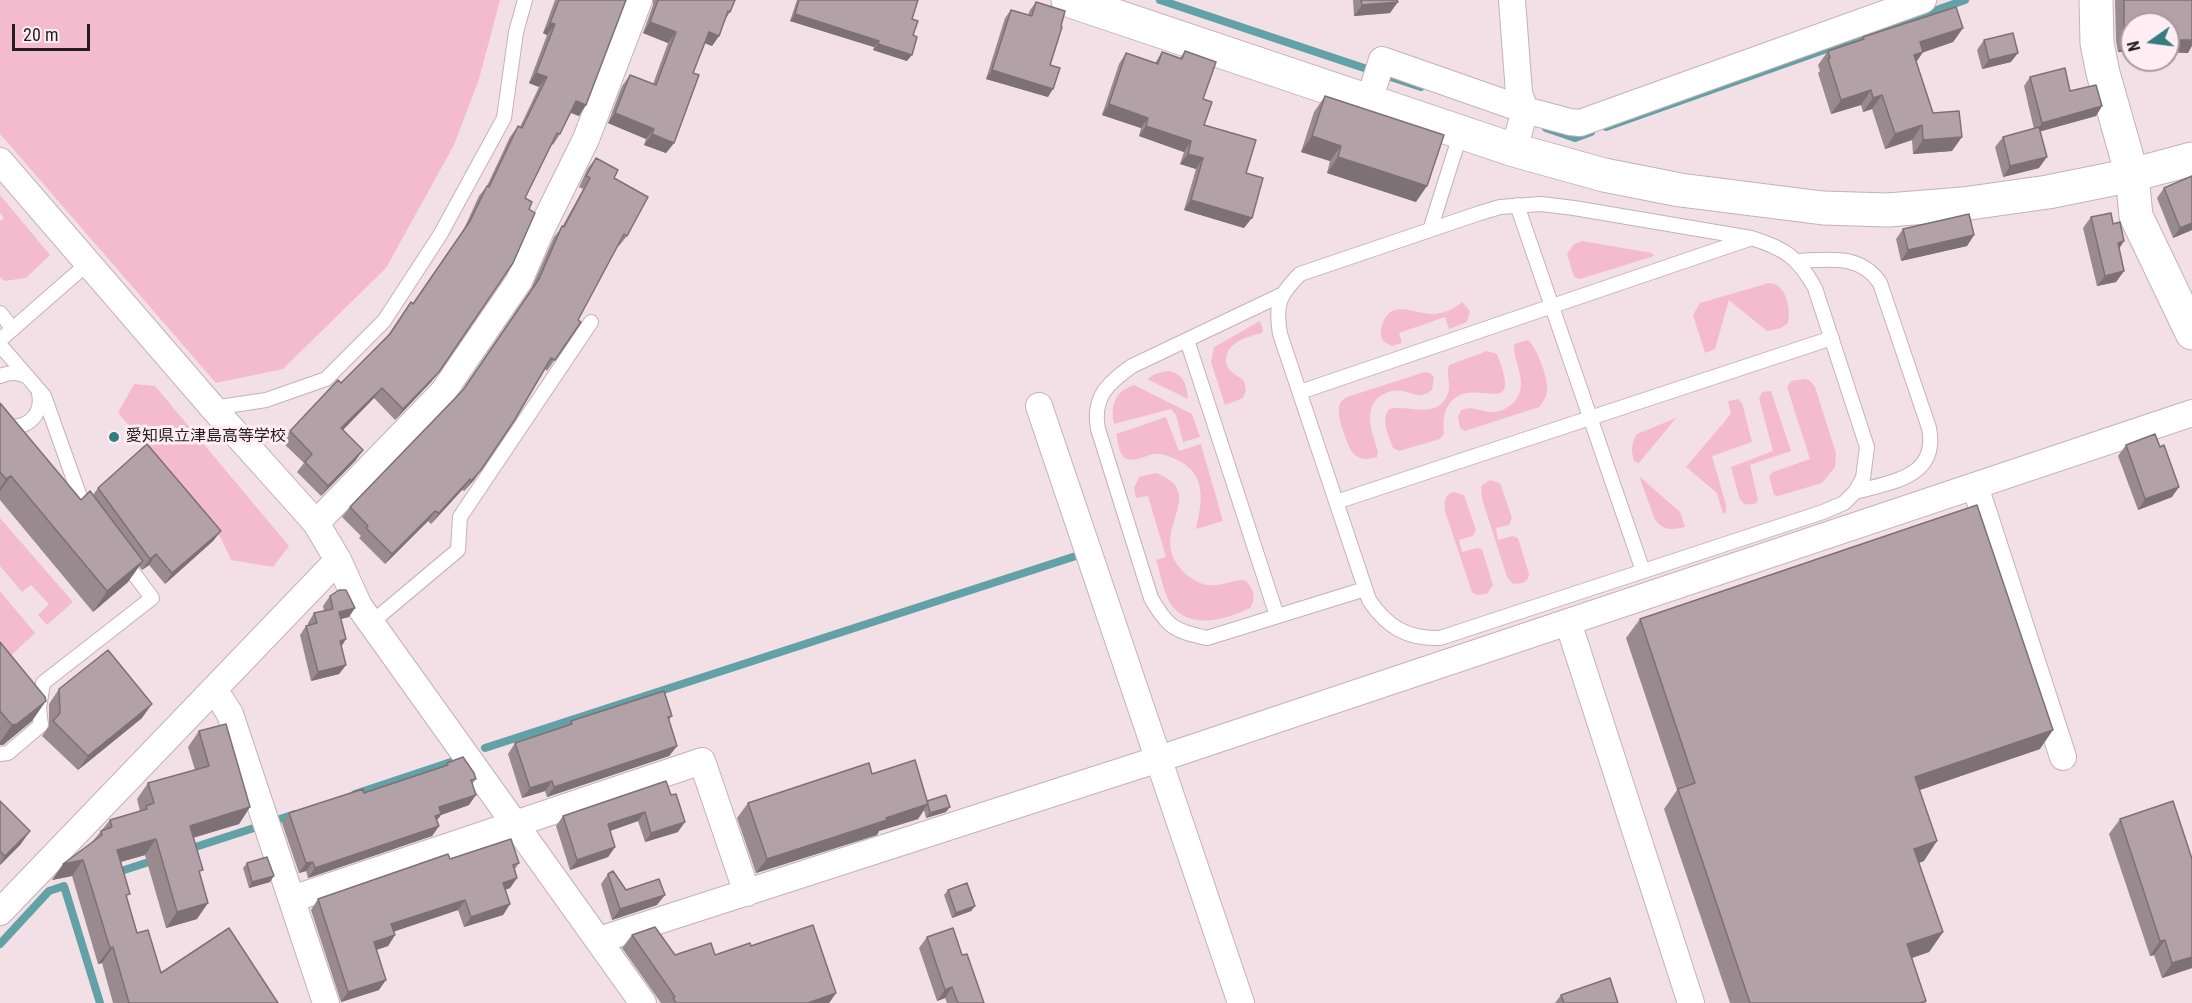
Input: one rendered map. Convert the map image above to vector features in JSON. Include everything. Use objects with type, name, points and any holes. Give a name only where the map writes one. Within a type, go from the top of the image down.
[{"type":"street","points":[[316,523],[443,392],[519,281],[541,230],[586,139],[639,0]]},
{"type":"street","points":[[1068,0],[1375,82],[1461,132],[1521,125],[1580,123],[1923,0]]},
{"type":"street","points":[[1512,0],[1521,125]]},
{"type":"street","points":[[2096,0],[2097,43],[2103,73],[2132,175],[2136,216],[2192,333]]},
{"type":"street","points":[[1375,82],[1382,60],[1521,125],[1604,175],[1680,190],[1823,208],[1888,210],[1963,204],[2048,192],[2132,175],[2192,159]]},
{"type":"street","points":[[0,160],[87,264],[316,523],[338,560],[359,606],[643,1003]]},
{"type":"street","points":[[1039,406],[1241,1003]]},
{"type":"street","points":[[599,940],[1159,759],[2192,413]]},
{"type":"street","points":[[1974,486],[2063,757]]},
{"type":"street","points":[[0,912],[338,560]]},
{"type":"street","points":[[1568,622],[1691,1003]]},
{"type":"street","points":[[214,689],[230,714],[326,1003]]},
{"type":"street","points":[[292,899],[702,761],[747,893]]},
{"type":"lane","points":[[213,408],[266,400],[326,379],[384,321],[440,235],[504,118],[516,32],[525,0]]},
{"type":"lane","points":[[1430,230],[1461,132]]},
{"type":"lane","points":[[1281,295],[1277,316],[1280,334],[1369,600],[1379,615],[1390,624],[1419,636],[1440,638],[1823,512],[1844,503],[1855,492],[1863,477],[1867,447],[1815,288],[1806,271],[1792,255],[1773,245],[1751,238],[1574,208],[1541,204],[1517,205],[1490,210],[1300,274],[1281,295],[1132,366],[1106,388],[1095,414],[1151,598],[1160,614],[1171,626],[1185,633],[1207,638],[1365,589]]},
{"type":"lane","points":[[1517,205],[1643,571]]},
{"type":"lane","points":[[1300,392],[1751,238]]},
{"type":"lane","points":[[1796,261],[1846,259],[1857,263],[1875,275],[1880,283],[1929,428],[1932,442],[1928,455],[1919,468],[1909,476],[1855,492]]},
{"type":"lane","points":[[87,264],[0,342],[44,396],[84,508],[98,526]]},
{"type":"lane","points":[[0,314],[13,329]]},
{"type":"lane","points":[[371,622],[458,550],[460,517],[591,322]]},
{"type":"lane","points":[[1336,502],[1832,338]]},
{"type":"lane","points":[[1187,340],[1277,616]]},
{"type":"lane","points":[[0,376],[9,372],[17,373],[33,381],[40,399],[39,408],[28,423],[11,428],[0,424]]},
{"type":"lane","points":[[0,754],[8,753],[41,725],[39,708],[43,684],[152,598],[112,544]]},
{"type":"shaded area","points":[[0,0],[500,0],[479,79],[454,145],[386,268],[283,369],[216,383],[0,134]]},
{"type":"shaded area","points":[[0,195],[50,255],[26,278],[4,281],[0,277],[0,221],[4,218],[0,213]]},
{"type":"shaded area","points":[[1582,241],[1652,253],[1654,256],[1580,279],[1574,277],[1567,254],[1574,244]]},
{"type":"shaded area","points":[[1769,283],[1775,284],[1784,292],[1789,311],[1788,323],[1781,328],[1767,331],[1729,300],[1715,349],[1705,353],[1693,315],[1700,303]]},
{"type":"shaded area","points":[[1462,302],[1470,311],[1467,322],[1449,329],[1445,317],[1399,333],[1402,343],[1392,346],[1383,341],[1381,337],[1382,326],[1392,311],[1404,310],[1436,314],[1448,311]]},
{"type":"shaded area","points":[[1260,321],[1262,333],[1234,344],[1227,354],[1228,367],[1244,381],[1246,390],[1243,398],[1225,405],[1211,362],[1214,347]]},
{"type":"shaded area","points":[[1528,340],[1538,356],[1547,384],[1547,393],[1539,407],[1465,431],[1460,428],[1458,417],[1461,410],[1470,408],[1500,411],[1515,401],[1519,394],[1521,381],[1514,345]]},
{"type":"shaded area","points":[[1487,351],[1497,354],[1504,375],[1505,387],[1500,393],[1460,395],[1450,403],[1446,410],[1444,434],[1440,439],[1399,451],[1393,448],[1385,423],[1389,409],[1422,410],[1437,407],[1448,393],[1449,365]]},
{"type":"shaded area","points":[[1167,371],[1177,374],[1183,380],[1188,399],[1147,379]]},
{"type":"shaded area","points":[[1425,372],[1434,377],[1432,390],[1428,393],[1419,395],[1400,391],[1391,392],[1382,395],[1372,407],[1370,422],[1378,452],[1377,457],[1362,459],[1354,454],[1341,425],[1339,406],[1341,402],[1347,397]]},
{"type":"shaded area","points":[[1809,380],[1815,387],[1836,453],[1835,467],[1822,483],[1778,496],[1774,495],[1769,476],[1773,472],[1810,459],[1787,387],[1791,381]]},
{"type":"shaded area","points":[[134,384],[155,386],[289,546],[273,567],[231,560],[221,538],[158,458],[118,413]]},
{"type":"shaded area","points":[[1134,385],[1192,414],[1200,437],[1183,442],[1176,415],[1171,409],[1114,424],[1115,400],[1122,391]]},
{"type":"shaded area","points":[[1771,391],[1791,451],[1750,465],[1758,500],[1755,504],[1746,504],[1739,497],[1731,467],[1773,451],[1759,399],[1762,392]]},
{"type":"shaded area","points":[[1738,399],[1742,403],[1752,442],[1712,456],[1726,505],[1726,512],[1723,514],[1717,493],[1686,467],[1731,414],[1728,401]]},
{"type":"shaded area","points":[[1166,417],[1179,451],[1201,444],[1223,521],[1196,529],[1201,497],[1200,488],[1192,471],[1184,464],[1159,454],[1134,460],[1122,455],[1116,434]]},
{"type":"shaded area","points":[[1676,418],[1639,463],[1634,461],[1632,447],[1637,434]]},
{"type":"shaded area","points":[[1156,473],[1171,481],[1178,491],[1179,502],[1170,540],[1172,554],[1180,568],[1192,579],[1207,585],[1244,580],[1253,593],[1250,608],[1228,617],[1204,620],[1183,615],[1174,608],[1165,592],[1156,560],[1166,557],[1148,496],[1136,498],[1134,488],[1139,477]]},
{"type":"shaded area","points":[[1639,476],[1680,512],[1685,527],[1668,529],[1655,520]]},
{"type":"shaded area","points":[[1490,480],[1500,483],[1512,518],[1509,525],[1496,528],[1498,540],[1513,536],[1518,538],[1529,574],[1528,579],[1523,583],[1513,584],[1507,577],[1482,499],[1481,486]]},
{"type":"shaded area","points":[[1454,492],[1464,495],[1476,530],[1473,536],[1459,540],[1462,552],[1482,549],[1493,585],[1487,594],[1477,595],[1472,592],[1445,511],[1445,499]]},
{"type":"shaded area","points":[[0,518],[73,602],[47,625],[38,615],[49,604],[31,585],[22,592],[0,566]]},
{"type":"shaded area","points":[[0,591],[35,633],[1,665],[0,664]]},
{"type":"building","points":[[559,0],[626,0],[586,105],[576,101],[560,134],[557,133],[525,198],[532,202],[529,209],[535,213],[513,263],[439,372],[403,409],[382,388],[341,428],[363,450],[328,486],[305,462],[312,454],[290,431],[338,380],[341,383],[390,334],[470,221],[518,126],[522,128],[547,77],[536,73],[555,24],[550,23]]},
{"type":"building","points":[[658,0],[735,0],[730,12],[728,11],[719,36],[709,32],[693,73],[699,75],[674,143],[652,134],[654,129],[615,113],[630,75],[656,85],[676,32],[650,22]]},
{"type":"building","points":[[799,0],[918,0],[912,19],[918,21],[913,35],[917,37],[912,55],[878,44],[879,41],[795,14]]},
{"type":"building","points":[[1361,0],[1397,0],[1398,2],[1362,5]]},
{"type":"building","points":[[2124,0],[2192,0],[2192,40],[2180,40],[2180,12],[2124,12]]},
{"type":"building","points":[[1036,2],[1065,11],[1050,65],[1060,68],[1053,89],[992,70],[1011,10],[1032,16]]},
{"type":"building","points":[[1956,7],[1963,28],[1920,42],[1923,52],[1914,55],[1933,113],[1959,111],[1962,137],[1923,140],[1922,125],[1895,134],[1882,95],[1873,98],[1871,90],[1841,100],[1828,59],[1830,58],[1828,51],[1864,39],[1863,37]]},
{"type":"building","points":[[2013,33],[2018,53],[1989,60],[1984,40]]},
{"type":"building","points":[[1185,51],[1216,62],[1203,99],[1212,102],[1204,125],[1256,140],[1246,173],[1263,178],[1252,218],[1191,200],[1203,158],[1188,154],[1191,141],[1146,126],[1148,118],[1109,104],[1126,53],[1158,64],[1162,52],[1182,59]]},
{"type":"building","points":[[2065,68],[2070,91],[2096,85],[2102,106],[2042,123],[2030,77]]},
{"type":"building","points":[[1325,96],[1444,135],[1427,186],[1338,157],[1341,146],[1312,136]]},
{"type":"building","points":[[2039,127],[2047,157],[2010,166],[2003,137]]},
{"type":"building","points":[[596,158],[618,170],[614,178],[648,197],[627,236],[624,234],[578,320],[581,322],[555,360],[551,358],[514,421],[481,470],[439,513],[435,511],[392,554],[366,528],[368,526],[350,507],[463,390],[539,279],[562,226],[564,227],[590,178],[586,176]]},
{"type":"building","points":[[2192,176],[2192,223],[2180,228],[2164,188]]},
{"type":"building","points":[[2111,213],[2113,224],[2120,222],[2124,241],[2118,243],[2124,271],[2105,276],[2091,217]]},
{"type":"building","points":[[1969,214],[1974,235],[1908,250],[1903,229]]},
{"type":"building","points":[[0,403],[81,500],[90,491],[143,561],[107,591],[11,476],[6,479],[0,472]]},
{"type":"building","points":[[2155,434],[2160,447],[2164,445],[2179,487],[2145,499],[2126,445]]},
{"type":"building","points":[[147,444],[221,531],[172,573],[156,554],[150,559],[98,488]]},
{"type":"building","points":[[1977,505],[2053,730],[1915,777],[1937,841],[1914,849],[1943,932],[1907,944],[1926,1001],[1920,1003],[1750,1003],[1678,789],[1695,783],[1640,619]]},
{"type":"building","points":[[339,590],[346,590],[355,608],[339,612],[346,639],[340,641],[346,665],[318,672],[306,626],[317,623],[314,613],[333,609],[330,596]]},
{"type":"building","points":[[0,642],[46,701],[17,724],[12,725],[0,711]]},
{"type":"building","points":[[108,650],[152,704],[88,756],[53,721],[60,713],[59,689]]},
{"type":"building","points":[[664,691],[672,716],[668,717],[677,746],[554,787],[552,781],[530,788],[515,743],[572,724],[571,721]]},
{"type":"building","points":[[226,724],[250,807],[190,826],[203,870],[199,871],[208,903],[177,912],[156,839],[117,850],[130,894],[126,895],[137,933],[148,930],[161,973],[229,928],[278,1003],[129,1003],[113,947],[110,948],[83,860],[63,864],[102,835],[101,831],[112,827],[110,820],[147,809],[146,806],[154,803],[148,783],[209,766],[199,731]]},
{"type":"building","points":[[463,757],[474,773],[476,779],[471,780],[476,795],[439,807],[441,814],[435,816],[439,826],[315,868],[313,862],[306,863],[289,813],[363,789],[364,793],[448,765],[447,763]]},
{"type":"building","points":[[915,760],[928,804],[886,818],[887,820],[767,859],[748,803],[869,763],[872,774]]},
{"type":"building","points":[[666,781],[671,795],[676,794],[685,822],[651,833],[645,812],[608,824],[615,847],[577,860],[563,816]]},
{"type":"building","points":[[946,795],[950,807],[930,813],[927,801]]},
{"type":"building","points":[[0,801],[30,831],[5,856],[0,851]]},
{"type":"building","points":[[2173,801],[2192,859],[2192,957],[2172,963],[2165,940],[2160,941],[2120,819]]},
{"type":"building","points":[[511,839],[519,863],[513,865],[517,878],[503,883],[510,904],[471,917],[465,900],[391,924],[395,935],[374,942],[386,980],[348,992],[318,899],[448,854],[450,859]]},
{"type":"building","points":[[267,857],[274,876],[252,882],[247,863]]},
{"type":"building","points":[[613,871],[626,890],[659,879],[665,895],[620,909],[608,874]]},
{"type":"building","points":[[967,883],[975,906],[956,913],[948,890]]},
{"type":"building","points":[[813,925],[836,993],[808,1003],[676,1003],[673,998],[675,997],[632,935],[655,927],[675,955],[711,943],[715,955],[750,943],[751,946]]},
{"type":"building","points":[[953,928],[962,955],[967,954],[984,1003],[958,1003],[952,987],[945,990],[927,937]]},
{"type":"building","points":[[1610,978],[1618,1003],[1564,1003],[1561,995]]},
{"type":"waterway","points":[[1160,0],[1421,87]]},
{"type":"waterway","points":[[1606,127],[1965,0]]},
{"type":"waterway","points":[[1546,128],[1575,138],[1591,132]]},
{"type":"waterway","points":[[485,748],[1082,554]]},
{"type":"waterway","points":[[355,794],[454,761]]},
{"type":"waterway","points":[[277,820],[295,814]]},
{"type":"waterway","points":[[186,850],[257,827]]},
{"type":"waterway","points":[[115,873],[155,860]]},
{"type":"waterway","points":[[0,944],[49,891],[64,886],[100,1003]]},
{"type":"place","name":"愛知県立津島高等学校","points":[[114,437]]}]
